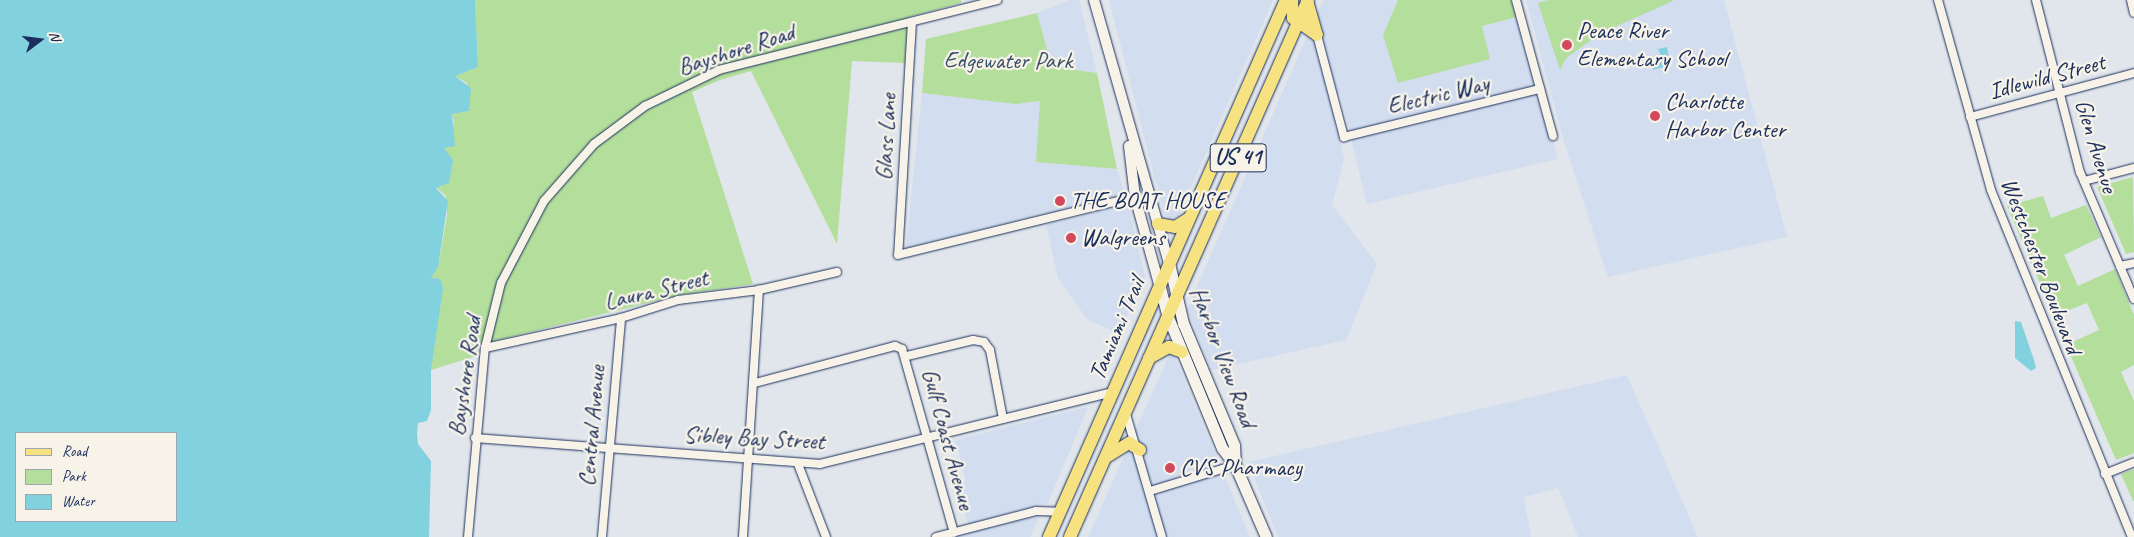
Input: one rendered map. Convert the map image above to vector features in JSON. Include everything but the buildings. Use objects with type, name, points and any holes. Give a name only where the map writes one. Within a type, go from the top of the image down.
[{"type":"main road","name":"Tamiami Trail","points":[[1049,537],[1286,0]]},
{"type":"main road","points":[[1292,0],[1298,23],[1317,35]]},
{"type":"main road","name":"Tamiami Trail","points":[[1070,537],[1108,456],[1149,358],[1308,0]]},
{"type":"main road","points":[[1308,0],[1317,35]]},
{"type":"main road","points":[[1276,23],[1282,40],[1281,60]]},
{"type":"main road","points":[[1158,224],[1175,227],[1188,219]]},
{"type":"main road","name":"Harbor View Road","points":[[1169,263],[1176,300],[1234,445],[1235,465]]},
{"type":"main road","name":"Harbor View Road","points":[[1160,284],[1168,316],[1222,448],[1235,465],[1266,537]]},
{"type":"main road","points":[[1149,358],[1169,347],[1182,352]]},
{"type":"main road","points":[[1108,456],[1129,443],[1140,450]]},
{"type":"main road","points":[[1060,512],[1064,537]]},
{"type":"street","name":"Bayshore Road","points":[[468,537],[484,348],[501,282],[522,236],[559,181],[613,128],[670,91],[719,70],[997,0]]},
{"type":"street","points":[[1094,0],[1127,128],[1169,263]]},
{"type":"street","points":[[1516,0],[1553,136]]},
{"type":"street","name":"Westchester Boulevard","points":[[1938,0],[1991,190],[2132,537]]},
{"type":"street","name":"Glen Avenue","points":[[2036,0],[2084,181],[2134,299]]},
{"type":"street","points":[[2130,0],[2134,13]]},
{"type":"street","name":"Glass Lane","points":[[912,22],[898,255],[1135,197]]},
{"type":"street","name":"Electric Way","points":[[1317,35],[1344,137],[1540,89]]},
{"type":"street","name":"Idlewild Street","points":[[1970,117],[2134,73]]},
{"type":"street","points":[[1127,128],[1135,197],[1160,284]]},
{"type":"street","points":[[2084,181],[2134,168]]},
{"type":"street","points":[[2120,266],[2134,263]]},
{"type":"street","name":"Laura Street","points":[[484,348],[621,318],[678,300],[759,290],[837,272]]},
{"type":"street","points":[[743,537],[755,383],[759,290]]},
{"type":"street","name":"Central Avenue","points":[[602,537],[608,448],[621,318]]},
{"type":"street","points":[[755,383],[895,346],[907,356],[973,340],[984,342],[990,350],[1003,419]]},
{"type":"street","name":"Gulf Coast Avenue","points":[[907,356],[954,533]]},
{"type":"street","name":"Sibley Bay Street","points":[[475,438],[798,464],[820,464],[1114,392]]},
{"type":"street","points":[[1126,414],[1140,450],[1162,537]]},
{"type":"street","points":[[2105,474],[2134,462]]},
{"type":"street","points":[[798,464],[826,537]]},
{"type":"street","points":[[1150,491],[1235,465]]},
{"type":"street","points":[[936,537],[1036,511],[1060,512]]},
{"type":"shaded area","points":[[1070,0],[1079,0],[1097,73],[1052,67],[1037,13]]},
{"type":"shaded area","points":[[1109,0],[1273,0],[1179,215],[1170,219],[1164,214]]},
{"type":"shaded area","points":[[1323,0],[1398,0],[1383,35],[1490,59],[1482,26],[1517,17],[1558,159],[1367,204],[1340,94],[1329,96],[1344,159],[1332,205],[1377,264],[1346,340],[1211,370],[1187,309]]},
{"type":"shaded area","name":"Charlotte Harbor Center","points":[[1526,0],[1724,0],[1787,237],[1608,277],[1564,142]]},
{"type":"shaded area","points":[[922,93],[1017,104],[1041,101],[1036,162],[1117,169],[1125,194],[906,248]]},
{"type":"shaded area","points":[[1128,204],[1145,276],[1119,334],[1087,319],[1058,278],[1046,225]]},
{"type":"shaded area","points":[[1170,353],[1174,355],[1250,537],[1088,537]]},
{"type":"shaded area","points":[[1627,375],[1698,537],[1578,537],[1558,488],[1524,497],[1531,537],[1278,537],[1248,462]]},
{"type":"shaded area","points":[[1088,407],[1048,503],[968,524],[957,483],[966,480],[955,440]]},
{"type":"shaded area","points":[[1041,513],[1030,537],[952,537],[996,525]]},
{"type":"green space","points":[[475,0],[961,0],[961,3],[909,17],[905,63],[852,61],[837,244],[751,71],[720,80],[692,92],[753,284],[680,295],[478,345],[476,356],[431,370],[437,279],[431,278],[438,267],[447,215],[446,196],[436,187],[441,187],[444,147],[454,123],[452,114],[469,111],[467,83],[455,76],[478,67]]},
{"type":"green space","points":[[1398,0],[1511,0],[1517,17],[1482,26],[1490,59],[1398,83],[1383,35]]},
{"type":"green space","name":"Peace River Elementary School","points":[[1548,0],[1673,1],[1601,33],[1566,58],[1560,70],[1538,3]]},
{"type":"green space","name":"Edgewater Park","points":[[1037,13],[1052,67],[1097,73],[1117,169],[1036,162],[1040,101],[1016,104],[922,93],[926,39]]},
{"type":"green space","points":[[2133,177],[2134,252],[2126,254],[2097,187]]},
{"type":"green space","points":[[2043,196],[2051,218],[2086,205],[2101,237],[2064,255],[2078,286],[2115,269],[2134,315],[2134,365],[2121,372],[2134,401],[2134,453],[2116,460],[2066,345],[2099,330],[2087,303],[2054,316],[2007,206]]},
{"type":"green space","points":[[2134,469],[2134,501],[2133,501],[2121,474]]},
{"type":"water","points":[[0,0],[475,0],[478,67],[455,76],[471,88],[469,111],[452,114],[455,146],[444,148],[453,160],[449,183],[436,188],[448,201],[438,267],[431,278],[440,279],[443,288],[431,370],[431,410],[427,421],[418,423],[417,434],[418,444],[431,461],[429,537],[0,537]]},
{"type":"water","points":[[1667,47],[1670,65],[1653,70],[1651,62],[1662,58],[1658,49]]},
{"type":"water","points":[[2015,321],[2021,322],[2034,360],[2036,368],[2031,371],[2015,358]]},
{"type":"place","name":"Peace River Elementary School","points":[[1567,45]]},
{"type":"place","name":"Charlotte Harbor Center","points":[[1655,116]]},
{"type":"place","name":"THE BOAT HOUSE","points":[[1060,201]]},
{"type":"place","name":"Walgreens","points":[[1071,238]]},
{"type":"place","name":"CVS Pharmacy","points":[[1170,468]]}]
